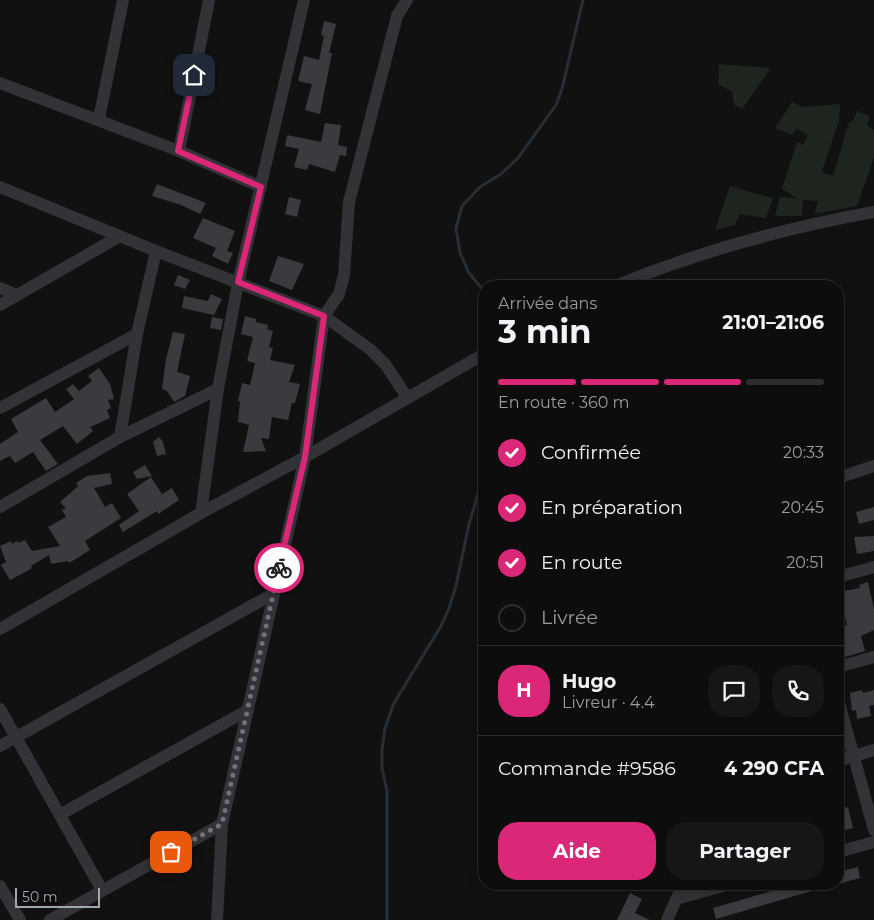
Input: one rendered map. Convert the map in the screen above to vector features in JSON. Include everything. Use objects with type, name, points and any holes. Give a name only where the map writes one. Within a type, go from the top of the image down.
[{"type":"street","points":[[99,119],[123,0]]},
{"type":"street","points":[[178,151],[209,0]]},
{"type":"street","points":[[202,513],[218,389],[238,282],[304,0]]},
{"type":"street","points":[[392,0],[397,16]]},
{"type":"street","points":[[217,920],[222,824],[305,457],[324,316],[339,294],[344,275],[349,202],[397,16],[407,0]]},
{"type":"street","points":[[0,83],[99,119],[261,187]]},
{"type":"street","points":[[0,187],[156,251],[324,316],[371,350],[384,364],[407,397]]},
{"type":"street","points":[[630,280],[687,259],[776,232],[874,212]]},
{"type":"street","points":[[0,305],[120,236]]},
{"type":"street","points":[[120,437],[137,334],[156,251]]},
{"type":"street","points":[[0,288],[17,295]]},
{"type":"street","points":[[0,408],[137,334]]},
{"type":"street","points":[[0,629],[478,357]]},
{"type":"street","points":[[0,508],[120,437],[218,389]]},
{"type":"street","points":[[844,476],[874,466]]},
{"type":"street","points":[[844,575],[874,567]]},
{"type":"street","points":[[0,746],[273,594]]},
{"type":"street","points":[[844,665],[874,657]]},
{"type":"street","points":[[0,709],[61,814],[102,890]]},
{"type":"street","points":[[61,814],[248,710]]},
{"type":"street","points":[[844,722],[874,830]]},
{"type":"street","points":[[844,759],[874,750]]},
{"type":"street","points":[[50,920],[222,824]]},
{"type":"street","points":[[844,850],[874,842]]},
{"type":"street","points":[[0,886],[20,920]]},
{"type":"street","points":[[667,920],[680,890]]},
{"type":"street","points":[[676,899],[708,890]]},
{"type":"shaded area","points":[[719,64],[771,68],[742,109],[734,105],[732,91],[718,85]]},
{"type":"shaded area","points":[[792,102],[803,107],[840,104],[839,120],[822,172],[833,176],[849,122],[853,121],[857,111],[870,116],[867,125],[874,130],[874,158],[857,206],[814,214],[818,201],[803,200],[802,216],[775,216],[780,197],[796,198],[782,189],[797,142],[803,145],[808,135],[797,129],[792,135],[775,128]]},
{"type":"shaded area","points":[[730,186],[773,198],[766,218],[740,214],[735,225],[715,230]]},
{"type":"building","points":[[324,21],[336,24],[329,53],[332,53],[320,114],[305,110],[312,84],[298,81],[304,56],[319,60],[324,36],[321,35]]},
{"type":"building","points":[[325,123],[341,125],[338,145],[347,147],[346,156],[340,155],[335,172],[309,164],[307,170],[294,167],[299,149],[285,146],[287,135],[321,142]]},
{"type":"building","points":[[157,184],[206,203],[200,214],[181,205],[152,196]]},
{"type":"building","points":[[289,197],[301,200],[297,217],[285,214]]},
{"type":"building","points":[[203,218],[235,231],[227,251],[233,253],[228,264],[212,256],[216,248],[193,238]]},
{"type":"building","points":[[278,256],[304,264],[292,290],[269,281]]},
{"type":"building","points":[[178,275],[190,280],[185,289],[174,285]]},
{"type":"building","points":[[211,294],[222,299],[214,315],[182,308],[184,296],[208,301]]},
{"type":"building","points":[[245,316],[256,319],[256,322],[268,325],[267,329],[273,331],[269,347],[273,348],[270,360],[295,365],[289,382],[300,384],[295,403],[292,403],[288,420],[272,417],[269,439],[261,438],[266,451],[243,452],[249,425],[238,422],[240,401],[238,401],[242,383],[250,385],[255,363],[247,361],[253,337],[241,334]]},
{"type":"building","points":[[212,317],[223,319],[221,330],[210,328]]},
{"type":"building","points":[[173,332],[185,334],[177,372],[190,376],[185,396],[174,402],[167,391],[162,389],[166,359]]},
{"type":"building","points":[[99,368],[110,384],[114,399],[108,400],[111,408],[107,410],[110,418],[90,427],[93,431],[77,444],[63,426],[40,440],[58,464],[46,471],[33,452],[15,463],[10,456],[0,461],[0,444],[18,432],[11,419],[46,398],[55,412],[74,399],[66,389],[73,384],[79,391],[92,381],[88,376]]},
{"type":"building","points":[[159,437],[163,442],[166,454],[157,456],[153,442]]},
{"type":"building","points":[[145,465],[152,476],[137,479],[133,472]]},
{"type":"building","points":[[110,473],[112,484],[94,488],[105,507],[112,503],[121,518],[85,541],[90,550],[69,563],[68,561],[51,564],[49,555],[31,566],[32,568],[29,570],[10,580],[1,565],[6,562],[0,546],[11,541],[12,544],[25,540],[32,551],[60,546],[48,527],[66,517],[62,510],[66,508],[60,502],[78,486],[76,483],[87,476]]},
{"type":"building","points":[[151,477],[162,494],[172,488],[179,500],[158,514],[157,511],[123,532],[119,525],[139,511],[127,494]]},
{"type":"building","points":[[874,507],[874,520],[859,524],[856,512]]},
{"type":"building","points":[[874,536],[874,551],[857,554],[854,537]]},
{"type":"building","points":[[868,582],[874,609],[874,630],[861,636],[865,651],[845,657],[844,626],[847,625],[844,613],[844,591],[860,588],[859,585]]},
{"type":"building","points":[[862,690],[863,693],[874,690],[874,705],[869,706],[871,716],[857,719],[856,710],[852,711],[850,693]]},
{"type":"building","points":[[848,807],[853,828],[844,830],[844,808]]},
{"type":"building","points":[[858,867],[860,878],[844,882],[844,870]]},
{"type":"building","points":[[775,890],[815,890],[716,919],[713,908]]},
{"type":"building","points":[[630,893],[642,899],[635,913],[650,920],[617,920]]},
{"type":"waterway","points":[[478,284],[469,273],[460,253],[456,228],[462,206],[480,187],[501,174],[518,158],[556,105],[562,89],[583,0]]},
{"type":"waterway","points":[[387,920],[387,791],[382,768],[385,728],[394,703],[441,626],[449,608],[478,494]]},
{"type":"way so far","points":[[171,852],[222,824],[279,568]]},
{"type":"route","points":[[194,75],[178,151],[261,187],[238,282],[324,316],[305,457],[279,568]]}]
